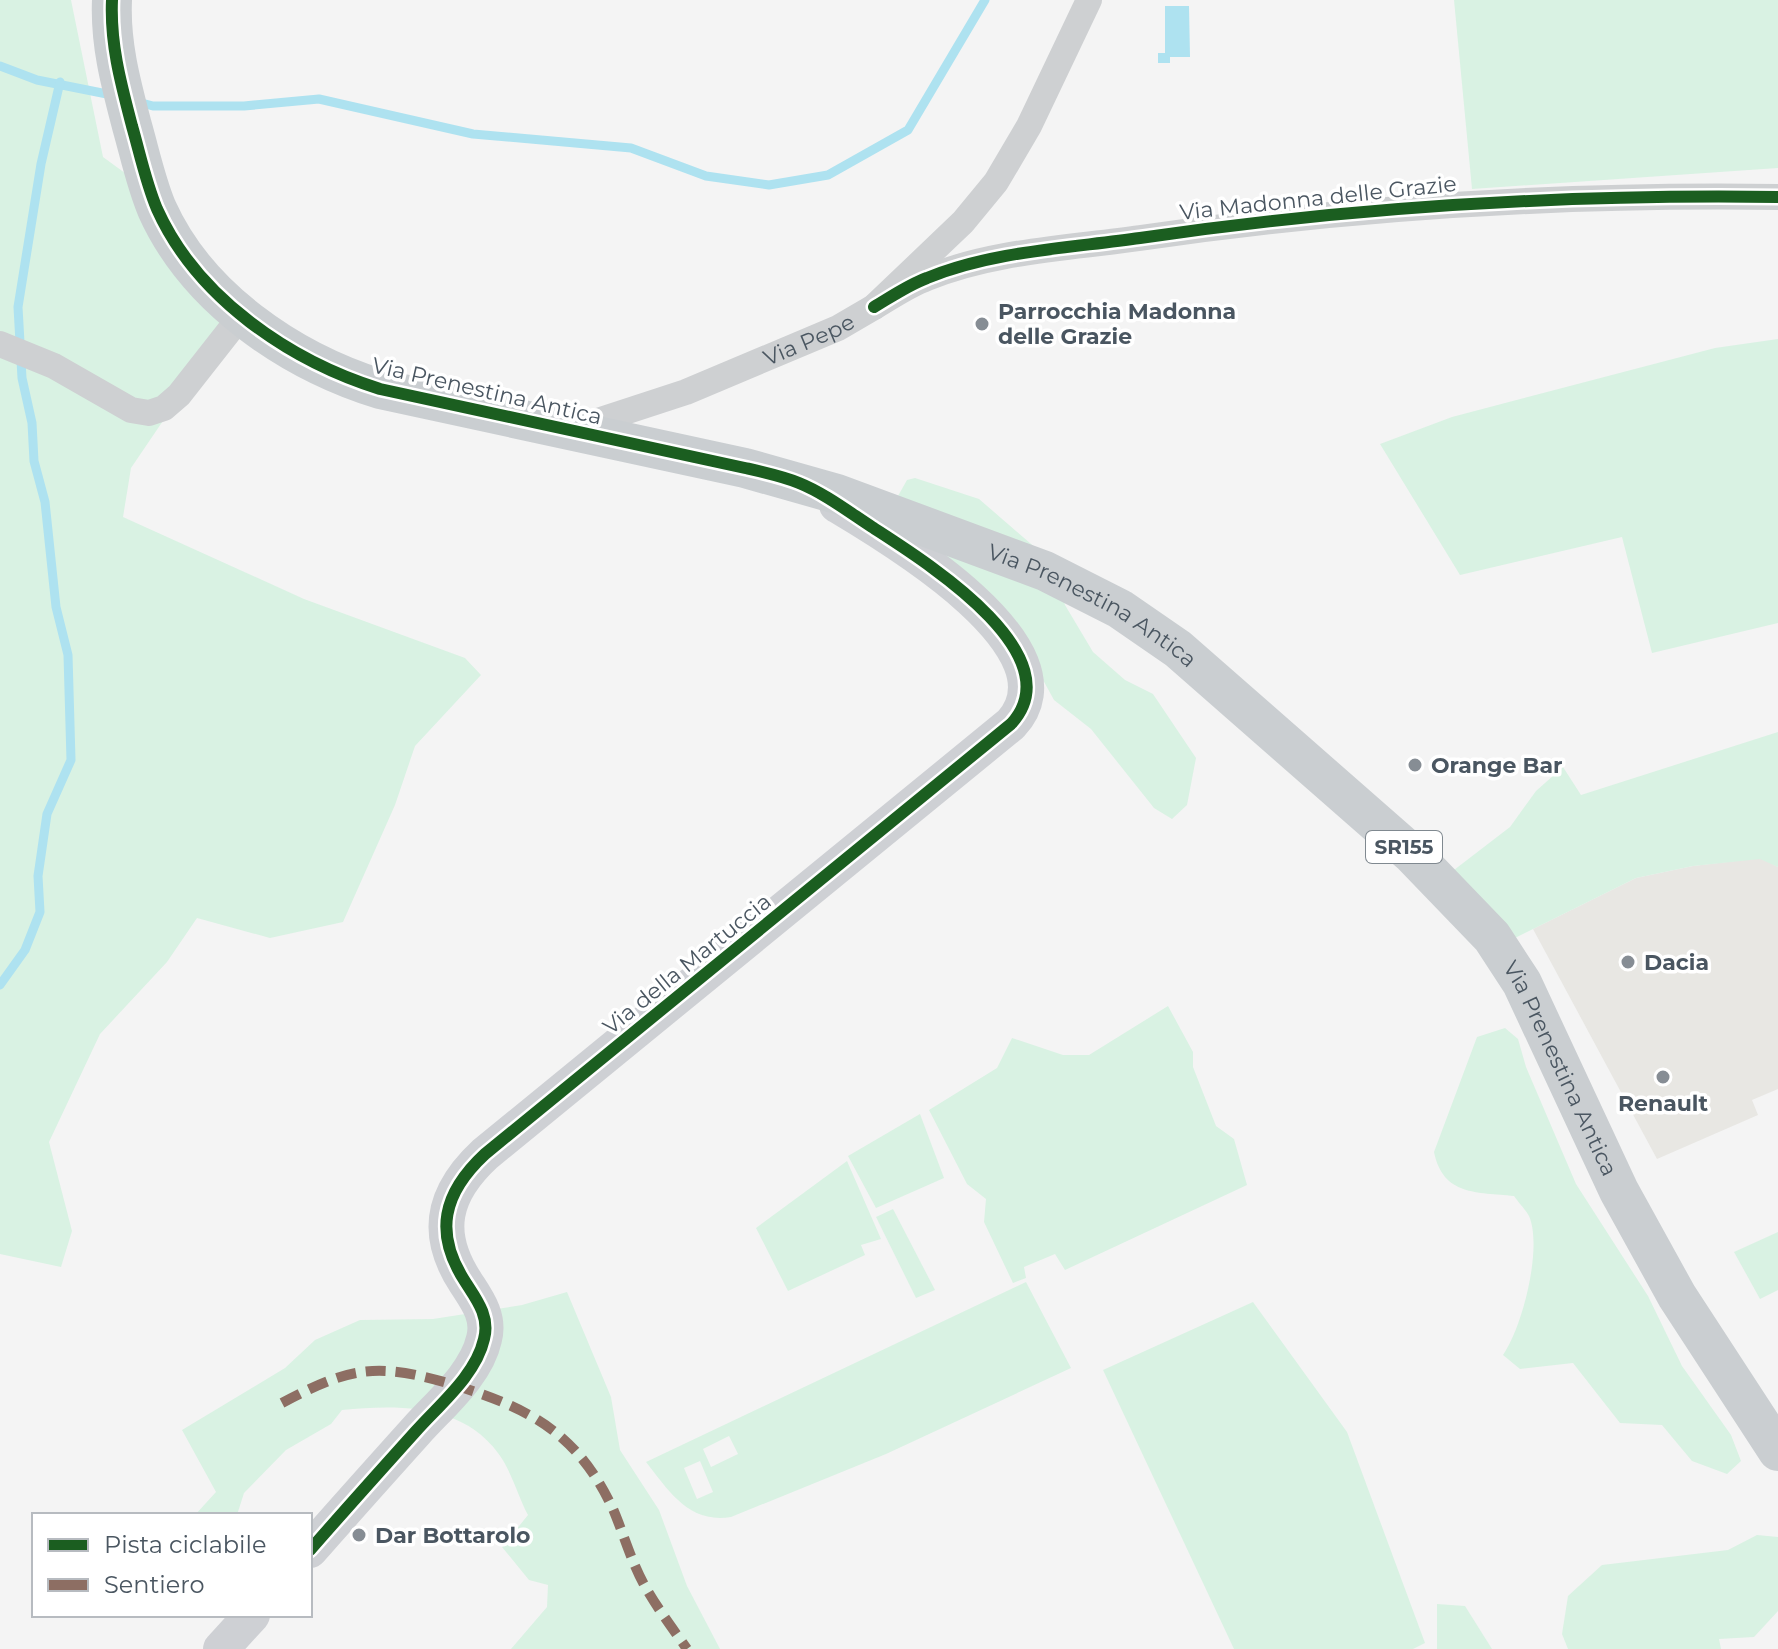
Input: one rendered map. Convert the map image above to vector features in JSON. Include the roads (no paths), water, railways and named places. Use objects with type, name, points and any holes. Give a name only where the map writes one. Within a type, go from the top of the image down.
[{"type":"main road","name":"Via Prenestina Antica","points":[[112,7],[119,77],[157,208],[192,263],[241,316],[312,360],[370,386],[563,431],[732,465],[800,483],[1026,563],[1134,617],[1208,674],[1465,905],[1492,937],[1522,983],[1614,1181],[1677,1296],[1778,1451]]},
{"type":"street","name":"Via Pepe","points":[[563,431],[616,417],[686,392],[838,328],[874,307],[941,245],[991,189],[1029,126],[1089,0]]},
{"type":"street","name":"Via Madonna delle Grazie","points":[[874,307],[925,278],[973,263],[1266,221],[1473,202],[1628,195],[1778,197]]},
{"type":"street","points":[[0,344],[82,380],[131,410],[157,411],[179,395],[241,316]]},
{"type":"street","name":"Via della Martuccia","points":[[312,1548],[461,1380],[481,1347],[484,1314],[456,1265],[447,1235],[448,1204],[464,1175],[1011,724],[1024,704],[1027,681],[1023,664],[988,615],[900,545],[800,483]]},
{"type":"street","points":[[221,1649],[250,1617]]},
{"type":"water","points":[[1165,6],[1189,6],[1190,57],[1170,57],[1170,63],[1158,63],[1158,53],[1165,53]]},
{"type":"waterway","points":[[138,102],[153,106],[244,106],[319,99],[473,134],[631,148],[706,176],[769,185],[828,175],[908,130],[985,0]]},
{"type":"waterway","points":[[0,66],[37,80],[112,95]]},
{"type":"waterway","points":[[0,985],[25,950],[40,912],[38,876],[47,814],[71,760],[68,655],[56,607],[45,502],[34,461],[32,423],[22,378],[18,307],[41,164],[60,82]]},
{"type":"place","name":"Parrocchia Madonna delle Grazie","points":[[982,324]]},
{"type":"place","name":"Orange Bar","points":[[1415,765]]},
{"type":"place","name":"Dacia","points":[[1628,962]]},
{"type":"place","name":"Renault","points":[[1663,1077]]},
{"type":"place","name":"Dar Bottarolo","points":[[359,1535]]}]
